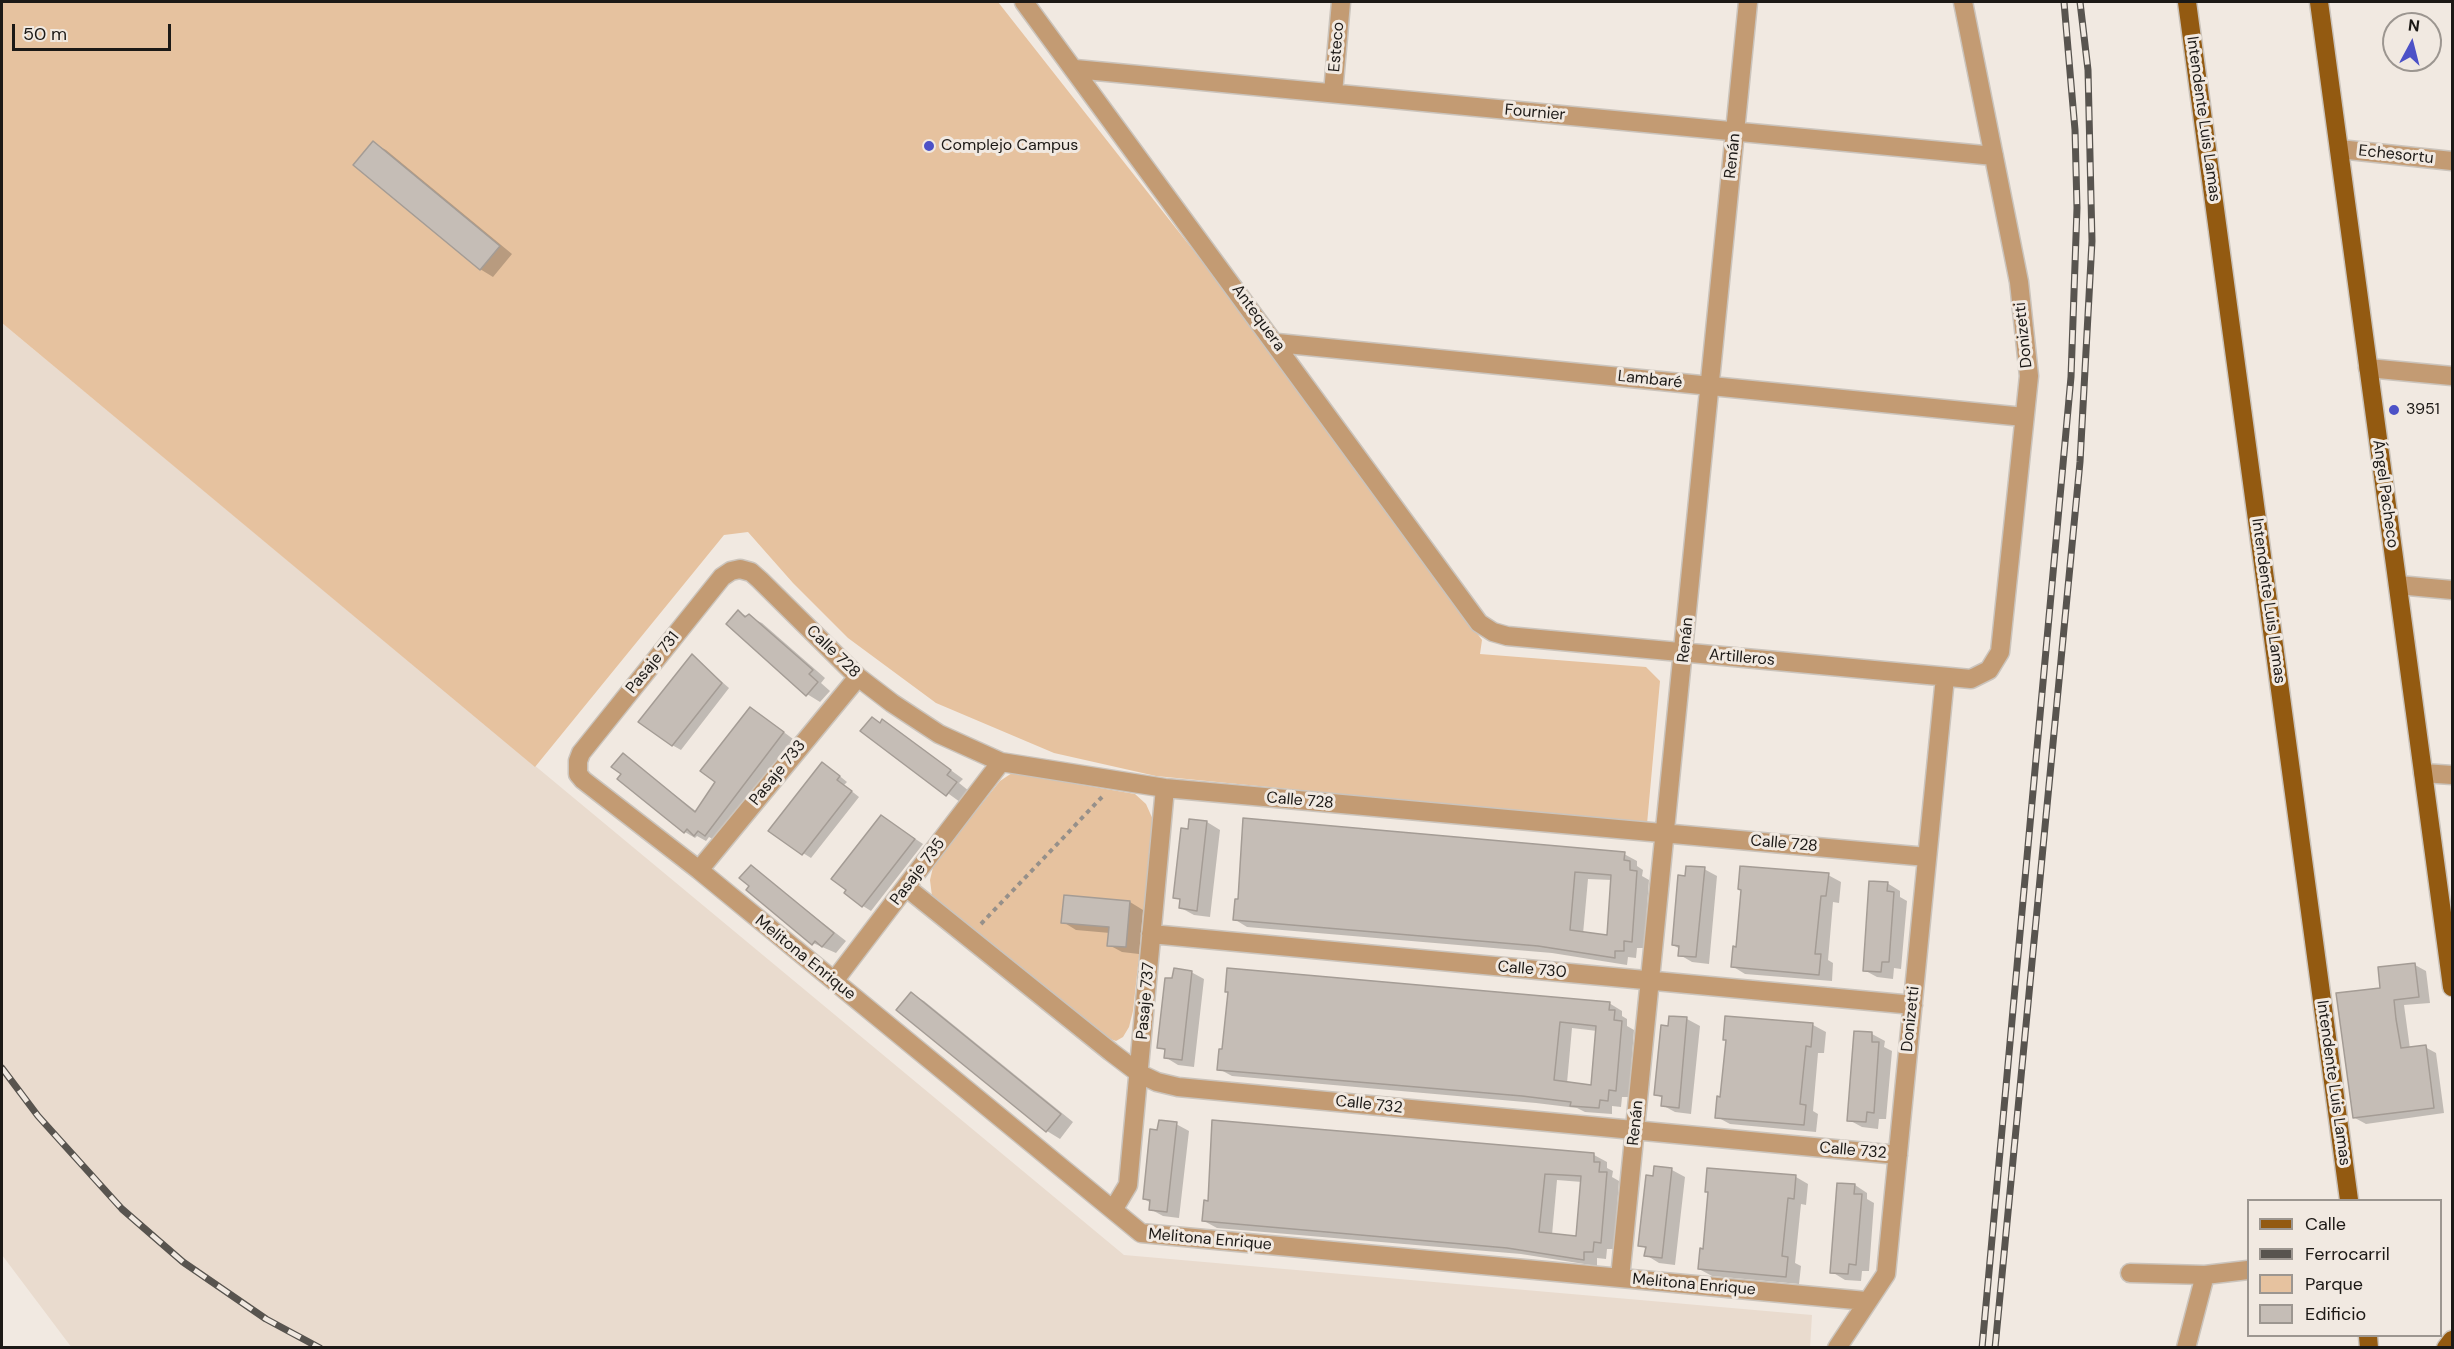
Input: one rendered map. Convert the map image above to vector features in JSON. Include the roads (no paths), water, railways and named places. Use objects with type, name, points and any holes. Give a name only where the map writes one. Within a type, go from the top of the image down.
[{"type":"main road","name":"Intendente Luis Lamas","points":[[2187,2],[2349,1199]]},
{"type":"main road","name":"Ángel Pacheco","points":[[2319,2],[2423,773],[2450,944],[2452,987]]},
{"type":"main road","points":[[2446,1347],[2452,1340]]},
{"type":"street","name":"Antequera","points":[[1024,2],[1076,69],[1277,343],[1479,623],[1493,632]]},
{"type":"street","name":"Esteco","points":[[1333,93],[1341,2]]},
{"type":"street","name":"Renán","points":[[1620,1278],[1685,652],[1748,2]]},
{"type":"street","name":"Donizetti","points":[[1963,2],[2020,294],[2029,376],[2000,652],[1989,670]]},
{"type":"street","name":"Fournier","points":[[1076,69],[1994,156]]},
{"type":"street","name":"Echesortu","points":[[2339,149],[2452,161]]},
{"type":"street","name":"Lambaré","points":[[1277,343],[2024,417]]},
{"type":"street","points":[[2368,368],[2452,376]]},
{"type":"street","name":"Calle 728","points":[[740,569],[760,580],[858,677],[939,734],[1001,762],[1165,788],[1927,857]]},
{"type":"street","name":"Pasaje 731","points":[[577,768],[581,753],[722,577],[731,571],[740,569]]},
{"type":"street","points":[[2398,585],[2452,590]]},
{"type":"street","name":"Artilleros","points":[[1493,632],[1507,636],[1971,679],[1989,670]]},
{"type":"street","name":"Pasaje 733","points":[[699,870],[858,677]]},
{"type":"street","name":"Donizetti","points":[[1837,1347],[1886,1274],[1945,677]]},
{"type":"street","name":"Pasaje 735","points":[[834,981],[1001,762]]},
{"type":"street","name":"Melitona Enrique","points":[[577,768],[583,780],[699,870],[1141,1233],[1866,1301]]},
{"type":"street","points":[[2423,773],[2452,775]]},
{"type":"street","name":"Pasaje 737","points":[[1113,1210],[1128,1185],[1165,788]]},
{"type":"street","name":"Calle 732","points":[[906,887],[1140,1074],[1178,1087],[1898,1155]]},
{"type":"street","name":"Calle 730","points":[[1152,934],[1913,1005]]},
{"type":"street","points":[[2130,1273],[2205,1275],[2247,1270]]},
{"type":"street","points":[[2186,1347],[2205,1275]]},
{"type":"railway","points":[[1982,1348],[2071,377],[2077,208],[2075,130],[2064,2]]},
{"type":"railway","points":[[1995,1348],[2080,462],[2092,241],[2088,70],[2080,2]]},
{"type":"railway","points":[[2,1068],[38,1116],[122,1209],[183,1262],[266,1319],[320,1348]]},
{"type":"place","name":"Complejo Campus","points":[[929,146]]},
{"type":"place","name":"3951","points":[[2394,410]]}]
